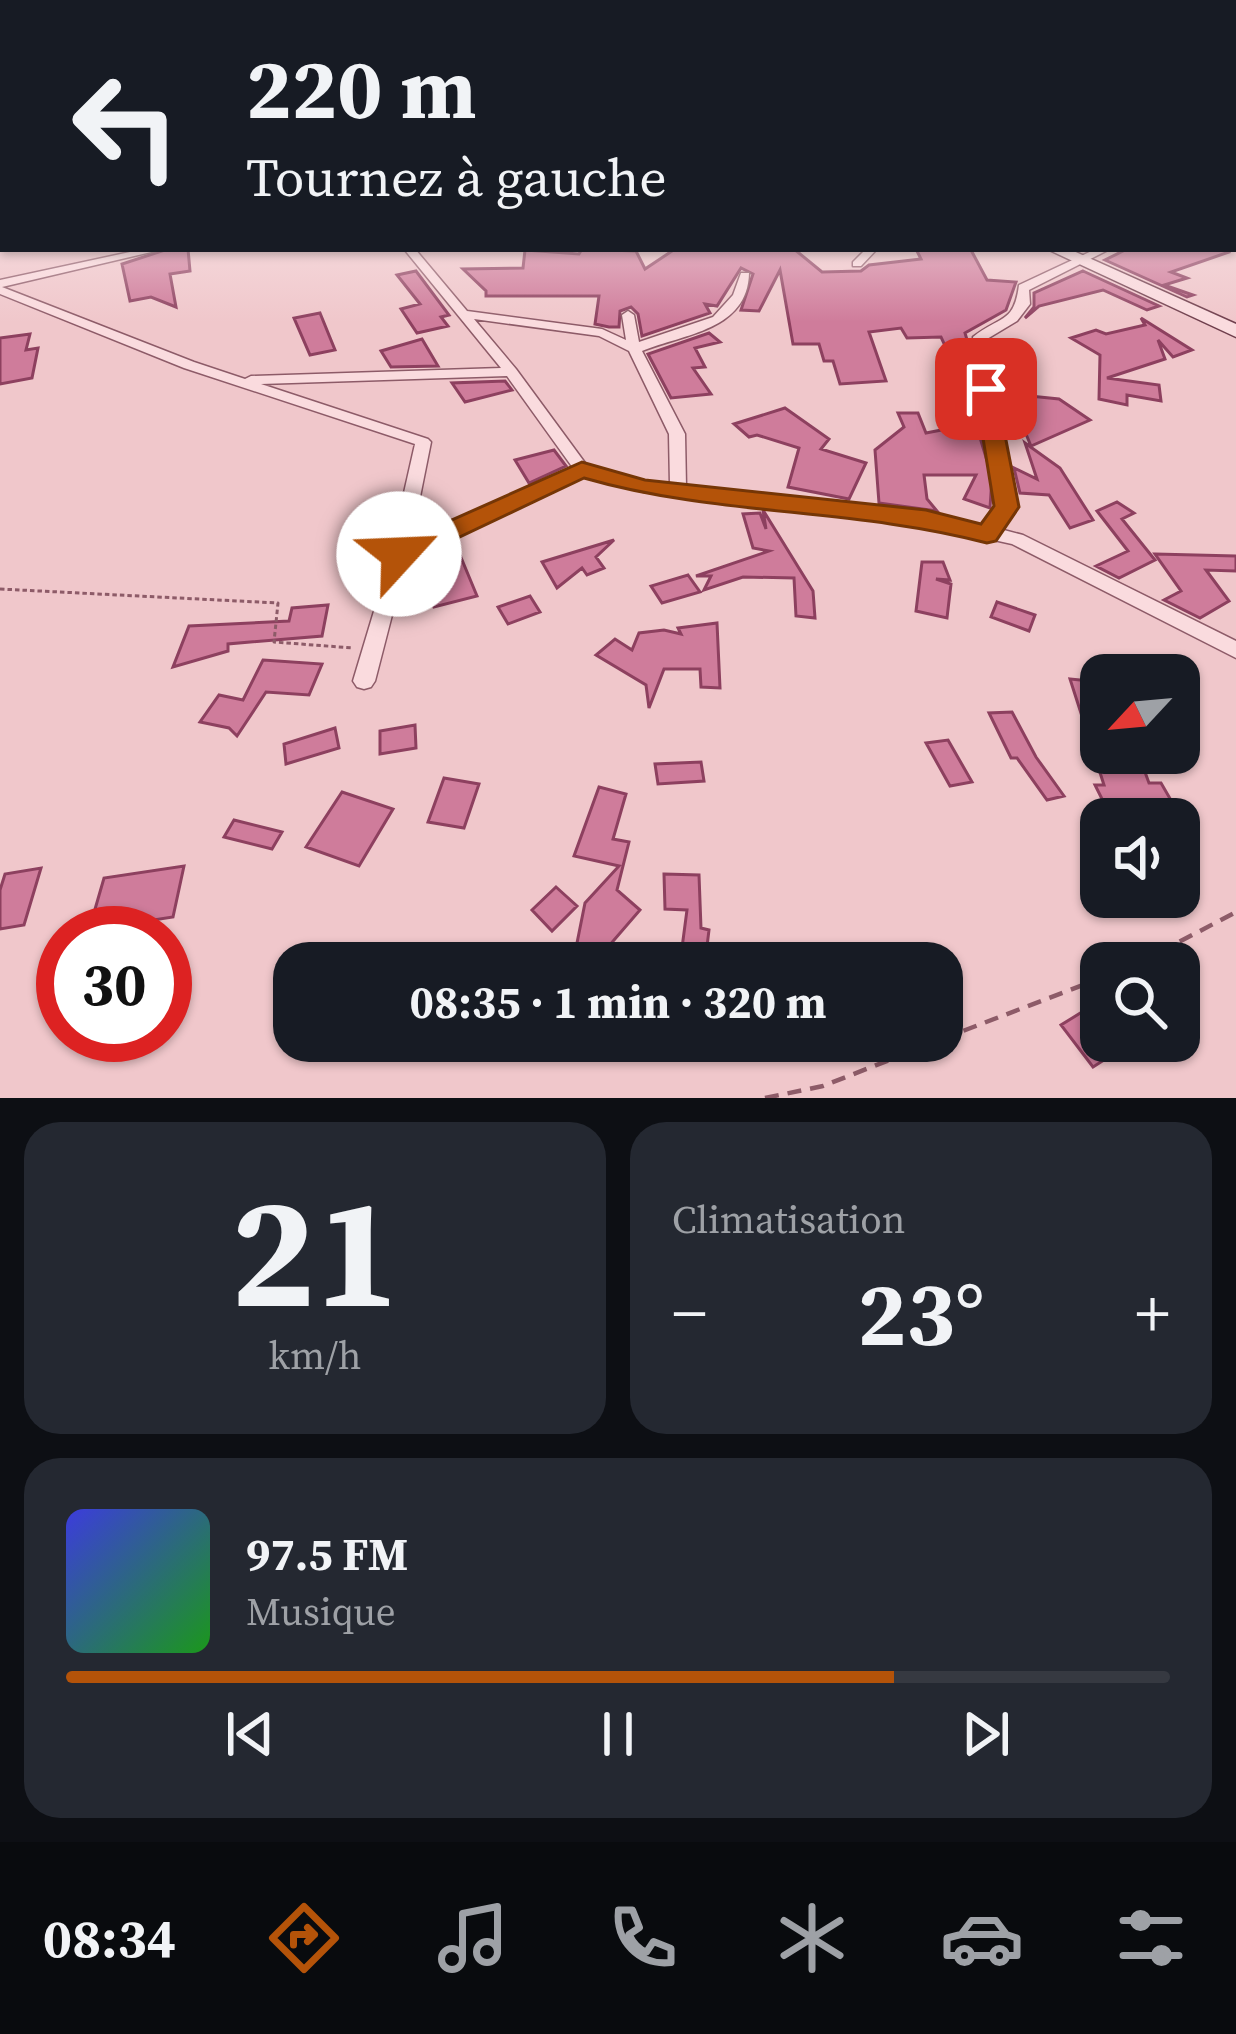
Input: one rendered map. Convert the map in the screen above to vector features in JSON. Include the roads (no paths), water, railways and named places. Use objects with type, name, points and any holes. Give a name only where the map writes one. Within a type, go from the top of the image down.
[{"type":"street","points":[[0,287],[146,252]]},
{"type":"street","points":[[412,252],[426,266],[441,295],[511,371],[582,470],[644,487],[926,519],[1017,539],[1236,650]]},
{"type":"street","points":[[857,264],[869,252]]},
{"type":"street","points":[[1061,252],[1236,331]]},
{"type":"street","points":[[987,534],[1006,507],[1004,476],[989,426],[980,337],[1013,318],[1024,304],[1023,288],[1096,252]]},
{"type":"street","points":[[463,314],[602,333],[634,349],[725,320],[738,300],[745,275]]},
{"type":"street","points":[[0,287],[238,380],[423,442],[364,681]]},
{"type":"street","points":[[628,315],[634,349],[673,418],[681,454],[678,490]]},
{"type":"street","points":[[238,380],[511,371]]},
{"type":"street","points":[[399,554],[582,470]]}]
